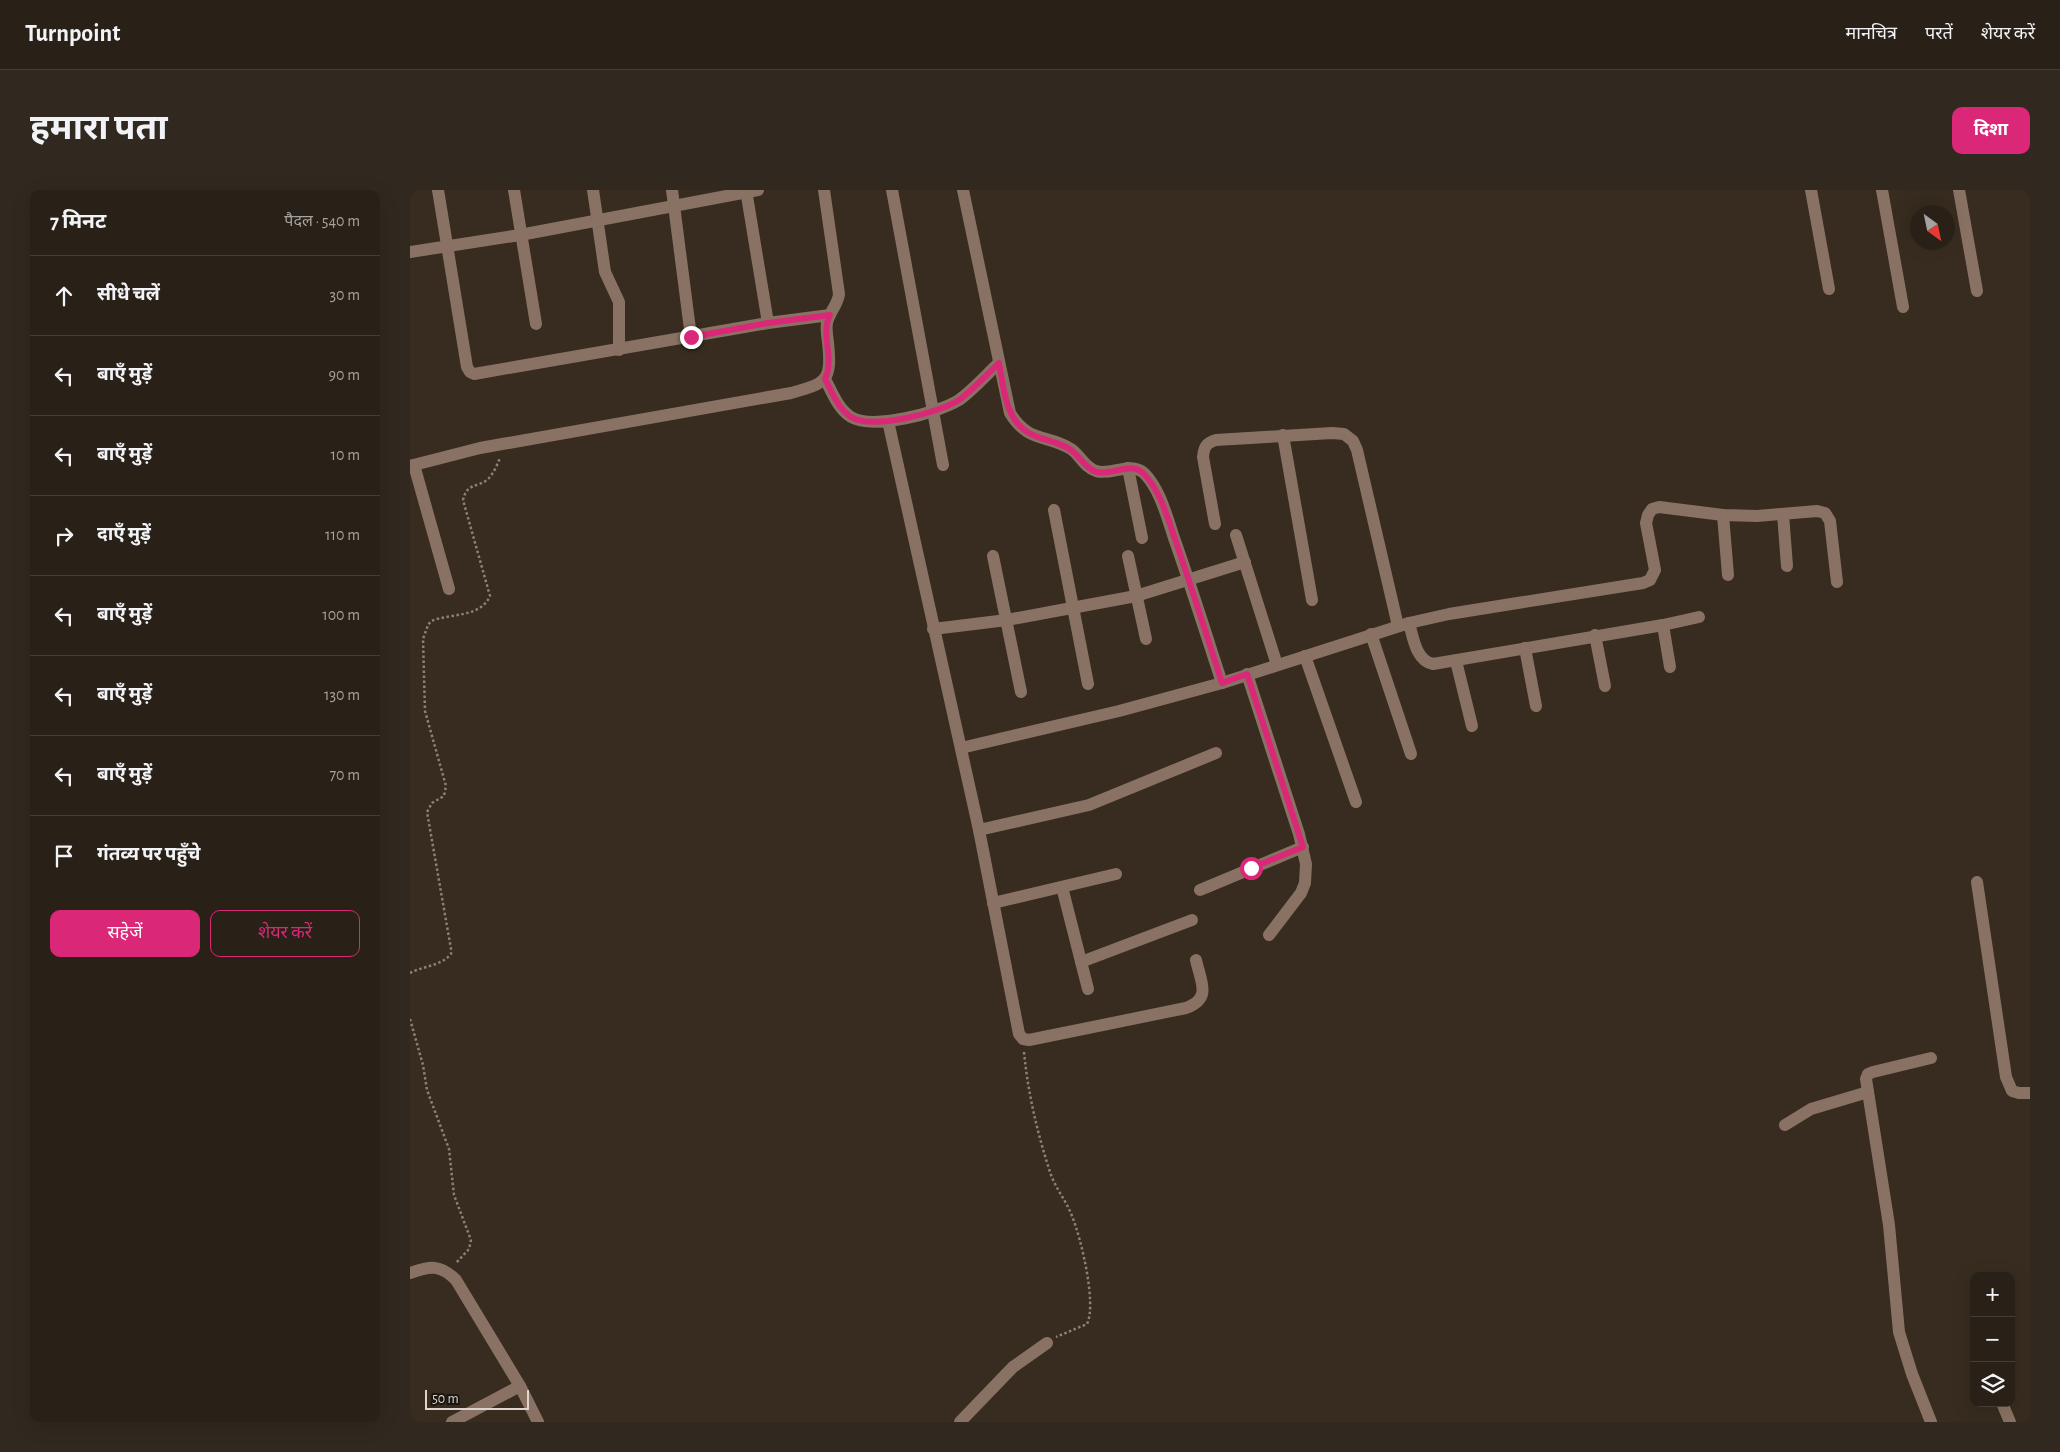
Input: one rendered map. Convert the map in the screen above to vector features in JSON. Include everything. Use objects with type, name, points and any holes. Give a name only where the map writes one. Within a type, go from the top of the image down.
[{"type":"street","points":[[438,190],[467,367],[470,372],[480,374],[768,323],[830,315]]},
{"type":"street","points":[[514,190],[536,324]]},
{"type":"street","points":[[593,190],[596,221],[605,272],[619,302],[619,350]]},
{"type":"street","points":[[672,190],[691,337]]},
{"type":"street","points":[[450,589],[412,466],[507,443],[791,393],[812,387],[825,379],[830,364],[826,328],[830,315],[839,301],[839,294],[824,190]]},
{"type":"street","points":[[892,190],[944,465]]},
{"type":"street","points":[[963,190],[1010,413],[1021,427],[1030,434],[1070,448],[1090,469],[1097,472],[1136,468],[1143,472],[1156,491],[1189,580],[1222,683]]},
{"type":"street","points":[[1811,190],[1829,289]]},
{"type":"street","points":[[1882,190],[1903,307]]},
{"type":"street","points":[[1959,190],[1977,291]]},
{"type":"street","points":[[410,252],[520,235],[750,191],[768,323]]},
{"type":"street","points":[[825,379],[839,405],[850,417],[859,421],[888,421],[933,411],[960,399],[999,363]]},
{"type":"street","points":[[888,421],[979,830],[1019,1034],[1023,1039],[1029,1040],[1186,1008],[1196,1004],[1201,999],[1203,992],[1196,960]]},
{"type":"street","points":[[1215,524],[1203,457],[1204,447],[1208,442],[1283,435],[1344,434],[1352,441],[1357,450],[1403,624],[1420,656],[1426,663],[1433,664],[1663,625],[1699,617]]},
{"type":"street","points":[[1283,435],[1312,600]]},
{"type":"street","points":[[1128,468],[1142,538]]},
{"type":"street","points":[[961,748],[1119,711],[1222,683],[1403,624],[1449,614],[1643,583],[1650,580],[1654,570],[1646,523],[1652,509],[1659,508],[1723,515],[1783,514],[1817,511],[1826,513],[1830,521],[1837,582]]},
{"type":"street","points":[[1054,510],[1088,684]]},
{"type":"street","points":[[1783,514],[1787,566]]},
{"type":"street","points":[[1723,515],[1728,575]]},
{"type":"street","points":[[1236,535],[1277,665]]},
{"type":"street","points":[[993,556],[1021,692]]},
{"type":"street","points":[[1128,556],[1146,639]]},
{"type":"street","points":[[933,629],[1007,620],[1136,596],[1245,562]]},
{"type":"street","points":[[1663,625],[1670,667]]},
{"type":"street","points":[[1371,634],[1411,754]]},
{"type":"street","points":[[1596,635],[1605,686]]},
{"type":"street","points":[[1525,648],[1536,706]]},
{"type":"street","points":[[1305,656],[1356,802]]},
{"type":"street","points":[[1456,660],[1472,726]]},
{"type":"street","points":[[1247,674],[1303,847],[1307,873],[1305,883],[1295,903],[1269,935]]},
{"type":"street","points":[[979,830],[1089,805],[1216,753]]},
{"type":"street","points":[[1200,890],[1303,847]]},
{"type":"street","points":[[993,903],[1116,874]]},
{"type":"street","points":[[1977,882],[2006,1077],[2012,1091],[2030,1093]]},
{"type":"street","points":[[1062,887],[1088,989]]},
{"type":"street","points":[[1081,962],[1192,920]]},
{"type":"street","points":[[1931,1058],[1868,1074],[1866,1079],[1889,1225],[1899,1332],[1912,1374],[1931,1422]]},
{"type":"street","points":[[1785,1125],[1811,1109],[1868,1092]]},
{"type":"street","points":[[410,1273],[424,1268],[439,1268],[448,1272],[456,1280],[520,1386],[538,1422]]},
{"type":"street","points":[[960,1422],[1013,1366],[1046,1343]]},
{"type":"street","points":[[452,1422],[520,1386]]},
{"type":"street","points":[[2004,1407],[2010,1422]]},
{"type":"path","points":[[410,973],[426,965],[443,962],[451,954],[427,812],[429,807],[444,796],[446,792],[425,711],[424,639],[428,625],[432,621],[476,611],[488,601],[490,596],[489,588],[463,500],[465,492],[490,477],[507,443]]},
{"type":"path","points":[[410,1019],[423,1065],[427,1090],[449,1149],[454,1195],[471,1240],[469,1249],[448,1272]]},
{"type":"path","points":[[1023,1039],[1028,1088],[1050,1172],[1059,1193],[1066,1202],[1080,1237],[1088,1282],[1090,1313],[1087,1324],[1067,1331]]},
{"type":"route","points":[[691,337],[768,323],[830,315],[826,328],[830,364],[825,379],[842,410],[850,417],[859,421],[888,421],[947,406],[960,399],[999,363],[1010,413],[1015,421],[1030,434],[1070,448],[1090,469],[1097,472],[1136,468],[1143,472],[1156,491],[1162,505],[1189,580],[1222,683],[1247,674],[1303,847],[1251,868]]}]
